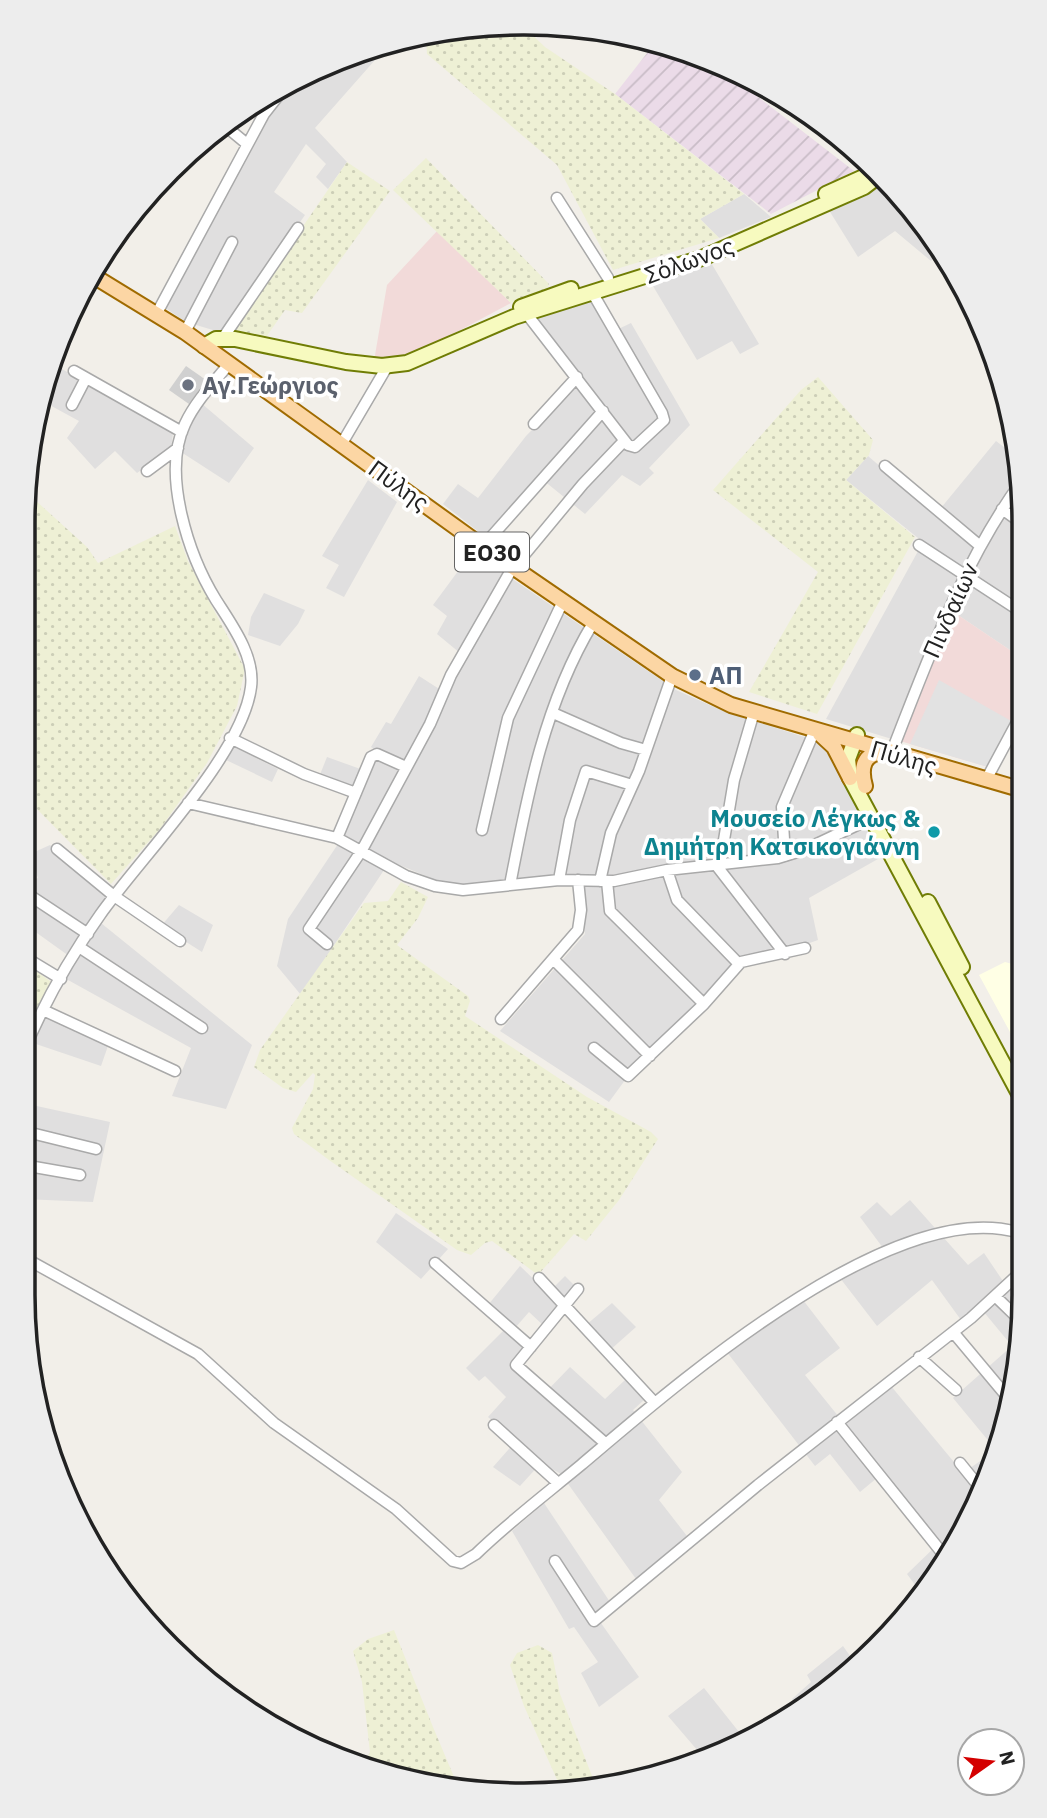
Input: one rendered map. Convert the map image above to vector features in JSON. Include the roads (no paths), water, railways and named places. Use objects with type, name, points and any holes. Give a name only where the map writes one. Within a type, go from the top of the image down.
[{"type":"main road","name":"Πύλης","points":[[100,280],[185,332],[483,546],[672,676],[722,702],[817,733],[860,740]]},
{"type":"main road","name":"Πύλης","points":[[706,693],[724,694],[890,749],[1012,780]]},
{"type":"main road","points":[[817,733],[834,747],[850,778]]},
{"type":"main road","points":[[865,786],[863,770],[867,757],[890,749]]},
{"type":"main road","name":"Πύλης","points":[[988,776],[1012,786]]},
{"type":"street","points":[[157,313],[271,105]]},
{"type":"street","points":[[232,132],[247,145]]},
{"type":"street","name":"Σόλωνος","points":[[488,327],[501,316],[539,299],[728,240],[868,177]]},
{"type":"street","name":"Σόλωνος","points":[[223,338],[346,362],[388,365],[428,356],[488,327],[526,313],[731,246],[864,187],[871,180]]},
{"type":"street","points":[[557,198],[608,278]]},
{"type":"street","points":[[204,346],[223,338],[298,228]]},
{"type":"street","points":[[185,332],[232,242]]},
{"type":"street","points":[[526,313],[632,448],[660,427],[664,420],[592,292]]},
{"type":"street","points":[[35,1027],[79,947],[114,897],[188,803],[230,738],[247,703],[250,671],[239,640],[206,583],[191,547],[179,496],[178,449],[182,432],[193,411],[229,364]]},
{"type":"street","points":[[341,445],[388,365]]},
{"type":"street","points":[[74,371],[182,432]]},
{"type":"street","points":[[534,424],[577,377]]},
{"type":"street","points":[[72,405],[86,378]]},
{"type":"street","points":[[483,546],[603,411]]},
{"type":"street","points":[[594,420],[610,421]]},
{"type":"street","points":[[327,944],[309,929],[362,850],[430,724],[451,675],[514,567],[583,484],[624,441]]},
{"type":"street","points":[[147,471],[178,449]]},
{"type":"street","points":[[885,466],[979,545]]},
{"type":"street","name":"Πινδαίων","points":[[890,749],[965,574],[979,545],[1011,496]]},
{"type":"street","points":[[1002,509],[1012,516]]},
{"type":"street","points":[[919,545],[1012,606]]},
{"type":"street","points":[[482,830],[508,718],[563,601]]},
{"type":"street","points":[[510,885],[533,774],[553,713],[593,623]]},
{"type":"street","points":[[672,676],[646,750],[611,833],[604,881],[610,911],[704,1004]]},
{"type":"street","points":[[754,712],[731,793],[718,864],[722,876],[785,954]]},
{"type":"street","points":[[553,713],[621,743],[646,750]]},
{"type":"street","points":[[785,856],[782,807],[817,733]]},
{"type":"street","points":[[988,776],[1012,734]]},
{"type":"street","points":[[230,738],[303,774],[356,793]]},
{"type":"street","points":[[860,740],[848,759],[850,778],[1012,1080]]},
{"type":"street","points":[[860,740],[857,767],[865,786],[1012,1063]]},
{"type":"street","points":[[337,838],[374,754],[406,767]]},
{"type":"street","points":[[559,880],[570,820],[586,771],[632,785]]},
{"type":"street","points":[[188,803],[337,838],[400,873],[435,886],[467,890],[559,880],[604,881],[667,870],[785,856],[872,818]]},
{"type":"street","points":[[57,849],[114,897],[180,942]]},
{"type":"street","points":[[667,870],[677,900],[739,964]]},
{"type":"street","points":[[501,1019],[554,960],[581,924],[578,880]]},
{"type":"street","points":[[35,899],[88,934]]},
{"type":"street","points":[[79,947],[202,1028]]},
{"type":"street","points":[[594,1048],[628,1076],[704,1004],[739,964],[805,948]]},
{"type":"street","points":[[554,960],[650,1056]]},
{"type":"street","points":[[35,963],[61,979]]},
{"type":"street","points":[[43,1010],[175,1071]]},
{"type":"street","points":[[35,1134],[96,1149]]},
{"type":"street","points":[[35,1167],[80,1175]]},
{"type":"street","points":[[35,1264],[198,1354],[274,1423],[397,1509],[453,1561],[467,1562],[653,1401],[725,1347],[858,1265],[957,1230],[1000,1228],[1012,1231]]},
{"type":"street","points":[[435,1263],[531,1347]]},
{"type":"street","points":[[539,1278],[653,1401]]},
{"type":"street","points":[[555,1561],[594,1621],[837,1422],[953,1332],[1012,1281]]},
{"type":"street","points":[[578,1289],[516,1365],[605,1443]]},
{"type":"street","points":[[996,1297],[1011,1312]]},
{"type":"street","points":[[953,1332],[1003,1391]]},
{"type":"street","points":[[919,1357],[956,1390]]},
{"type":"street","points":[[837,1422],[940,1550]]},
{"type":"street","points":[[494,1425],[558,1483]]},
{"type":"street","points":[[960,1463],[975,1481]]},
{"type":"place","name":"Αγ.Γεώργιος","points":[[188,385]]},
{"type":"place","name":"ΑΠ","points":[[695,675]]},
{"type":"place","name":"Μουσείο Λέγκως & Δημήτρη Κατσικογιάννη","points":[[934,832]]}]
